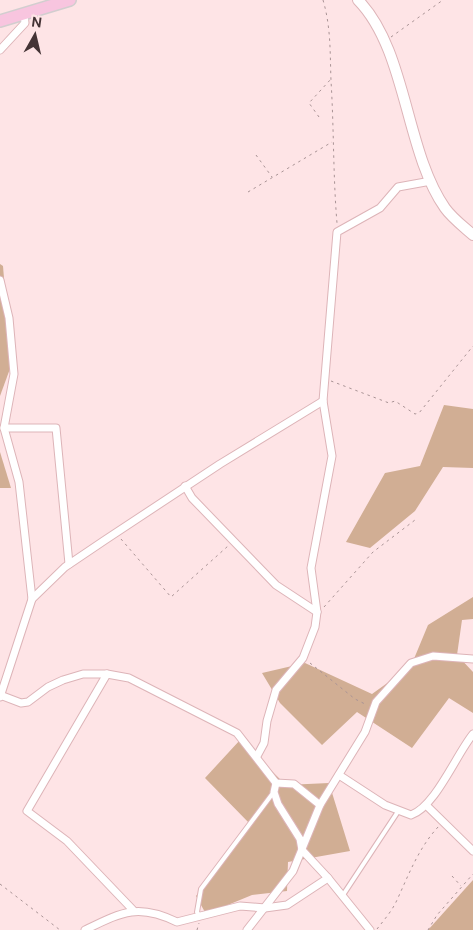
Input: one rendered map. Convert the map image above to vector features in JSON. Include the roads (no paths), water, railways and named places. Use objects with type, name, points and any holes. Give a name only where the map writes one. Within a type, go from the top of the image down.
[{"type":"main road","points":[[0,21],[62,1]]},
{"type":"street","points":[[358,0],[382,33],[431,181],[445,209],[473,234]]},
{"type":"street","points":[[0,50],[25,23],[24,14]]},
{"type":"street","points":[[257,756],[264,743],[276,690],[303,658],[315,627],[317,612],[311,568],[332,456],[322,401],[338,232],[380,208],[398,187],[431,181]]},
{"type":"street","points":[[0,280],[9,318],[14,374],[4,428],[18,482],[32,599],[0,696],[21,703],[28,702],[48,687],[63,680],[83,674],[107,674],[136,680],[237,733],[257,756],[276,783],[274,792],[278,804],[300,839],[302,850],[343,895],[370,930]]},
{"type":"street","points":[[32,599],[69,564],[185,486],[322,401]]},
{"type":"street","points":[[4,428],[56,428],[69,564]]},
{"type":"street","points":[[185,486],[192,498],[276,585],[317,612]]},
{"type":"street","points":[[247,930],[294,871],[320,805],[365,732],[374,706],[411,663],[433,656],[473,659]]},
{"type":"street","points":[[107,674],[27,811],[67,841],[133,910]]},
{"type":"street","points":[[340,775],[385,805],[411,815],[427,806],[461,749],[473,734]]},
{"type":"street","points":[[276,783],[294,784],[320,805]]},
{"type":"street","points":[[427,806],[473,851]]},
{"type":"street","points":[[85,930],[133,910],[160,914],[177,922],[200,918],[240,906],[264,908],[287,905],[328,878]]},
{"type":"lane","points":[[200,918],[197,912],[201,888],[274,792]]},
{"type":"lane","points":[[343,895],[399,810]]}]
